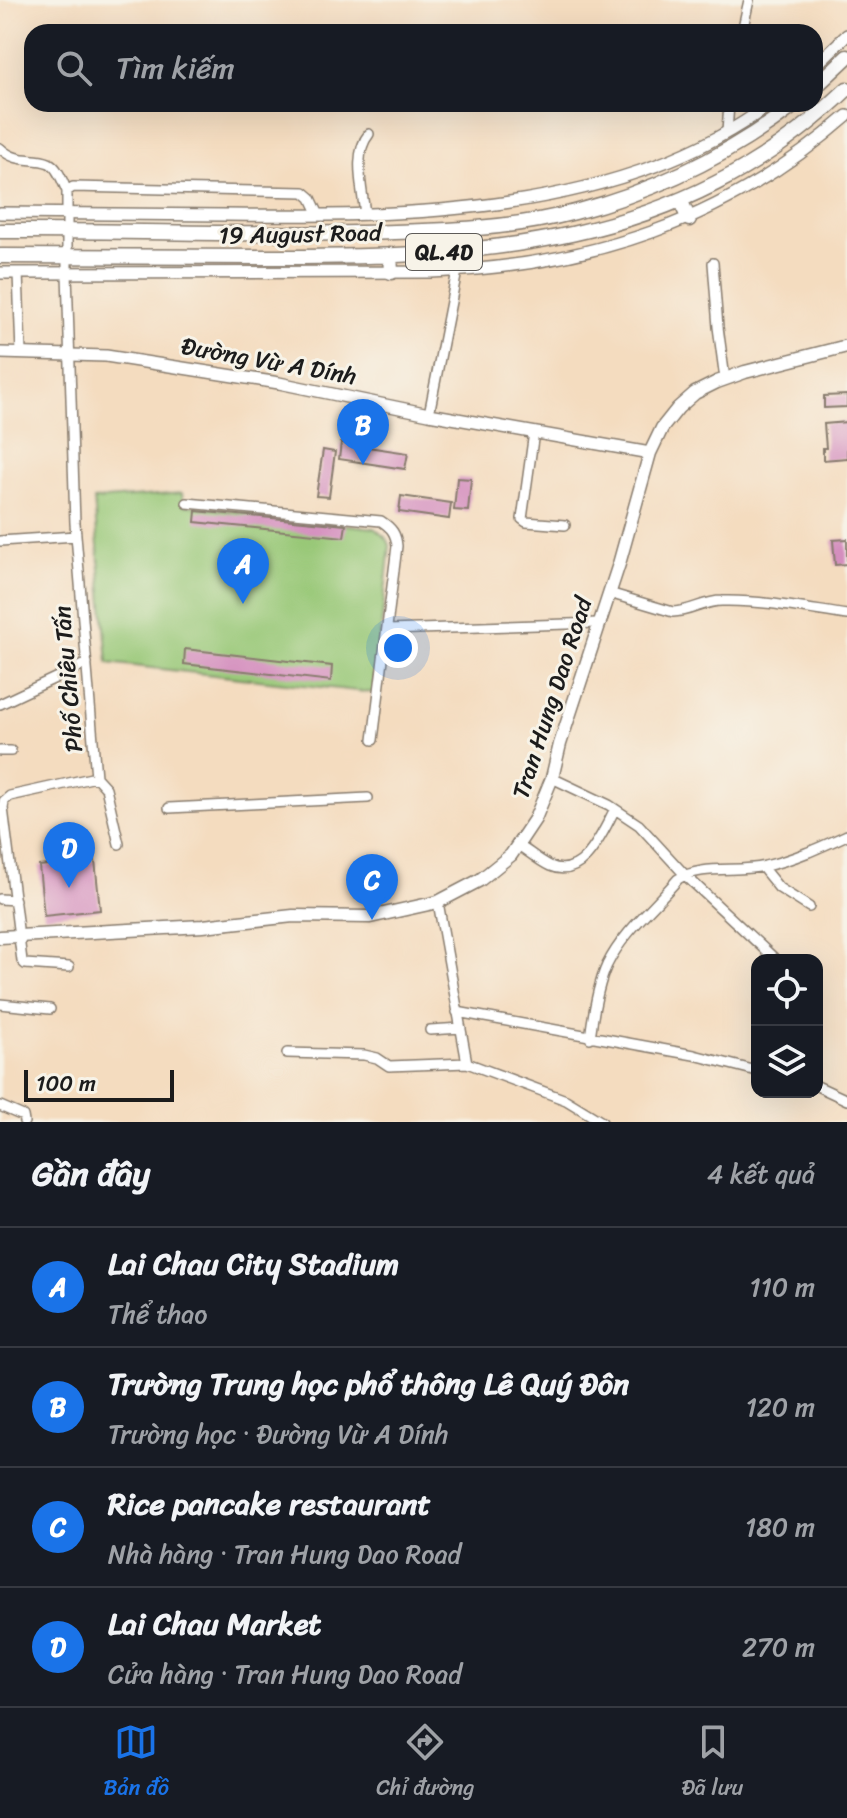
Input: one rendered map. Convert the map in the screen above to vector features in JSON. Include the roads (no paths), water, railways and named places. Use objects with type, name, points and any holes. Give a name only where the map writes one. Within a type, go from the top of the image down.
[{"type":"highway","points":[[823,80],[847,57]]},
{"type":"highway","name":"19 August Road","points":[[823,109],[847,89]]},
{"type":"highway","name":"19 August Road","points":[[0,231],[318,233],[431,231],[525,222],[617,200],[673,178],[740,144],[785,112]]},
{"type":"highway","name":"19 August Road","points":[[0,256],[328,257],[477,249],[560,238],[634,218],[680,200],[758,159],[820,112]]},
{"type":"highway","points":[[680,200],[689,219]]},
{"type":"highway","points":[[390,255],[391,272]]},
{"type":"main road","name":"Tran Hung Dao Road","points":[[0,937],[203,926],[293,916],[370,917],[438,902],[480,880],[511,855],[535,819],[552,778],[650,453],[662,428],[695,393],[725,379],[847,346]]},
{"type":"street","points":[[744,24],[749,0]]},
{"type":"street","points":[[823,58],[847,35]]},
{"type":"street","points":[[727,132],[728,112]]},
{"type":"street","name":"19 August Road","points":[[0,213],[365,215],[469,208],[565,192],[641,169],[727,132],[758,112]]},
{"type":"street","name":"19 August Road","points":[[0,273],[457,271],[529,262],[629,242],[689,219],[773,173],[847,116]]},
{"type":"street","points":[[365,215],[360,158],[361,147],[369,134]]},
{"type":"street","points":[[0,148],[27,161],[54,166],[67,191],[73,187],[304,192],[311,198],[319,215]]},
{"type":"street","name":"Phố Chiêu Tấn","points":[[67,191],[76,536],[96,777],[10,796],[4,801],[3,808],[22,961],[25,964],[69,967]]},
{"type":"street","points":[[713,263],[725,379]]},
{"type":"street","points":[[429,414],[457,271]]},
{"type":"street","points":[[18,273],[21,353]]},
{"type":"street","name":"Đường Vừ A Dính","points":[[0,353],[106,356],[279,383],[429,414],[650,453]]},
{"type":"street","points":[[534,432],[522,519],[526,522],[565,525]]},
{"type":"street","points":[[187,503],[381,521],[396,536],[388,630],[373,740]]},
{"type":"street","points":[[0,541],[76,536]]},
{"type":"street","points":[[609,593],[673,612],[682,612],[708,602],[729,601],[847,615]]},
{"type":"street","points":[[388,630],[598,623]]},
{"type":"street","points":[[0,704],[87,663]]},
{"type":"street","points":[[0,751],[11,751]]},
{"type":"street","points":[[96,777],[106,788],[119,844]]},
{"type":"street","points":[[552,778],[615,809],[639,825],[685,875],[770,954]]},
{"type":"street","points":[[169,808],[368,798]]},
{"type":"street","points":[[518,845],[551,867],[578,863],[589,854],[615,809]]},
{"type":"street","points":[[590,1038],[607,966],[620,944],[685,875],[762,867],[847,835]]},
{"type":"street","points":[[762,867],[779,888],[809,907]]},
{"type":"street","points":[[0,899],[15,900]]},
{"type":"street","points":[[438,902],[467,1063]]},
{"type":"street","points":[[0,1004],[50,1009]]},
{"type":"street","points":[[457,1012],[694,1055],[751,1069]]},
{"type":"street","points":[[430,1030],[461,1028]]},
{"type":"street","points":[[287,1053],[364,1055],[377,1058],[389,1066],[467,1063],[546,1091],[602,1122]]},
{"type":"street","points":[[823,1086],[847,1100]]},
{"type":"street","points":[[0,1106],[23,1116],[24,1122]]},
{"type":"place","name":"Trường Trung học phổ thông Lê Quý Đôn","points":[[363,465]]},
{"type":"place","name":"Lai Chau City Stadium","points":[[243,604]]},
{"type":"place","name":"Lai Chau Market","points":[[69,888]]},
{"type":"place","name":"Rice pancake restaurant","points":[[372,920]]}]
